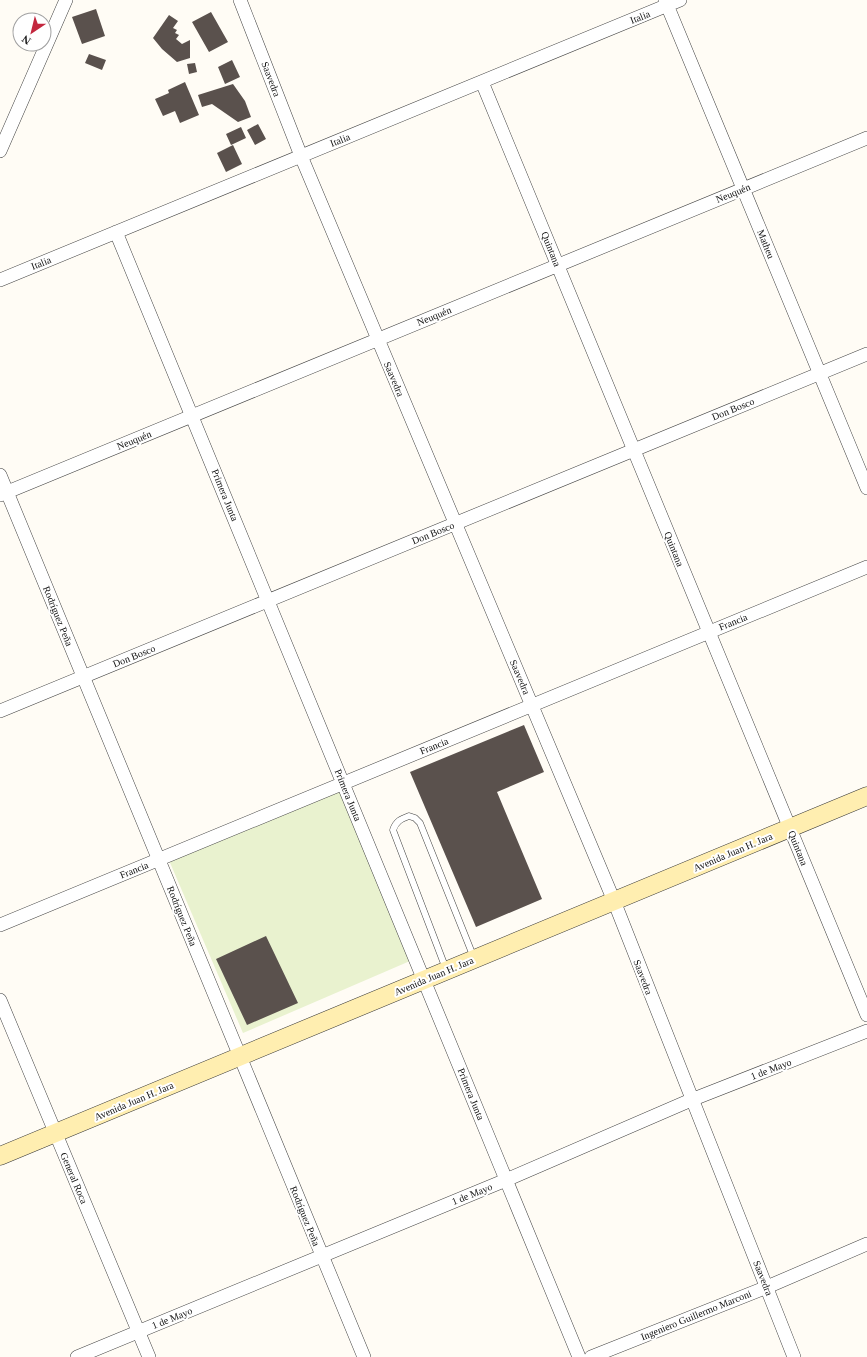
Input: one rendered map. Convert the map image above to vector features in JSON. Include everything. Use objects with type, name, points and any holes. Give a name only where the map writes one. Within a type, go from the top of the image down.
[{"type":"main road","name":"Avenida Juan H. Jara","points":[[0,1156],[867,796]]},
{"type":"street","points":[[0,151],[66,0]]},
{"type":"street","name":"Saavedra","points":[[240,0],[301,156],[614,901],[691,1100],[794,1357]]},
{"type":"street","points":[[653,0],[666,3]]},
{"type":"street","name":"Italia","points":[[0,280],[482,82],[666,3],[680,0]]},
{"type":"street","name":"Matheu","points":[[666,3],[867,488]]},
{"type":"street","name":"Quintana","points":[[482,82],[867,1016]]},
{"type":"street","name":"Neuquén","points":[[4,493],[867,138]]},
{"type":"street","name":"Primera Junta","points":[[116,232],[579,1357]]},
{"type":"street","name":"Don Bosco","points":[[0,711],[867,354]]},
{"type":"street","name":"Rodríguez Peña","points":[[0,475],[4,493],[83,677],[364,1357]]},
{"type":"street","name":"Francia","points":[[0,925],[867,567]]},
{"type":"street","name":"General Roca","points":[[0,1000],[149,1357]]},
{"type":"street","name":"1 de Mayo","points":[[77,1357],[506,1180],[691,1100],[867,1031]]},
{"type":"street","name":"Ingeniero Guillermo Marconi","points":[[591,1357],[767,1287],[867,1244]]},
{"type":"lane","points":[[447,971],[393,830],[395,824],[399,820],[409,816],[415,818],[420,823],[474,959]]},
{"type":"green space","points":[[339,787],[410,961],[243,1033],[168,858]]},
{"type":"building","points":[[96,9],[105,36],[82,44],[72,17]]},
{"type":"building","points":[[211,12],[228,42],[209,52],[192,22]]},
{"type":"building","points":[[169,15],[178,21],[173,28],[177,30],[175,33],[179,35],[176,39],[182,44],[190,40],[190,58],[177,62],[162,49],[153,38]]},
{"type":"building","points":[[89,54],[106,60],[102,70],[85,63]]},
{"type":"building","points":[[232,60],[240,77],[225,84],[218,67]]},
{"type":"building","points":[[195,63],[197,72],[189,74],[187,64]]},
{"type":"building","points":[[185,82],[199,115],[180,123],[175,111],[163,116],[155,99],[169,93],[168,90]]},
{"type":"building","points":[[233,84],[245,101],[251,117],[238,122],[212,104],[202,107],[198,95]]},
{"type":"building","points":[[258,124],[266,139],[255,145],[247,130]]},
{"type":"building","points":[[241,127],[246,138],[231,145],[226,134]]},
{"type":"building","points":[[233,145],[242,164],[226,172],[217,153]]},
{"type":"building","points":[[524,725],[544,772],[497,792],[542,899],[476,927],[410,772]]},
{"type":"building","points":[[266,936],[298,1003],[247,1025],[216,959]]}]
